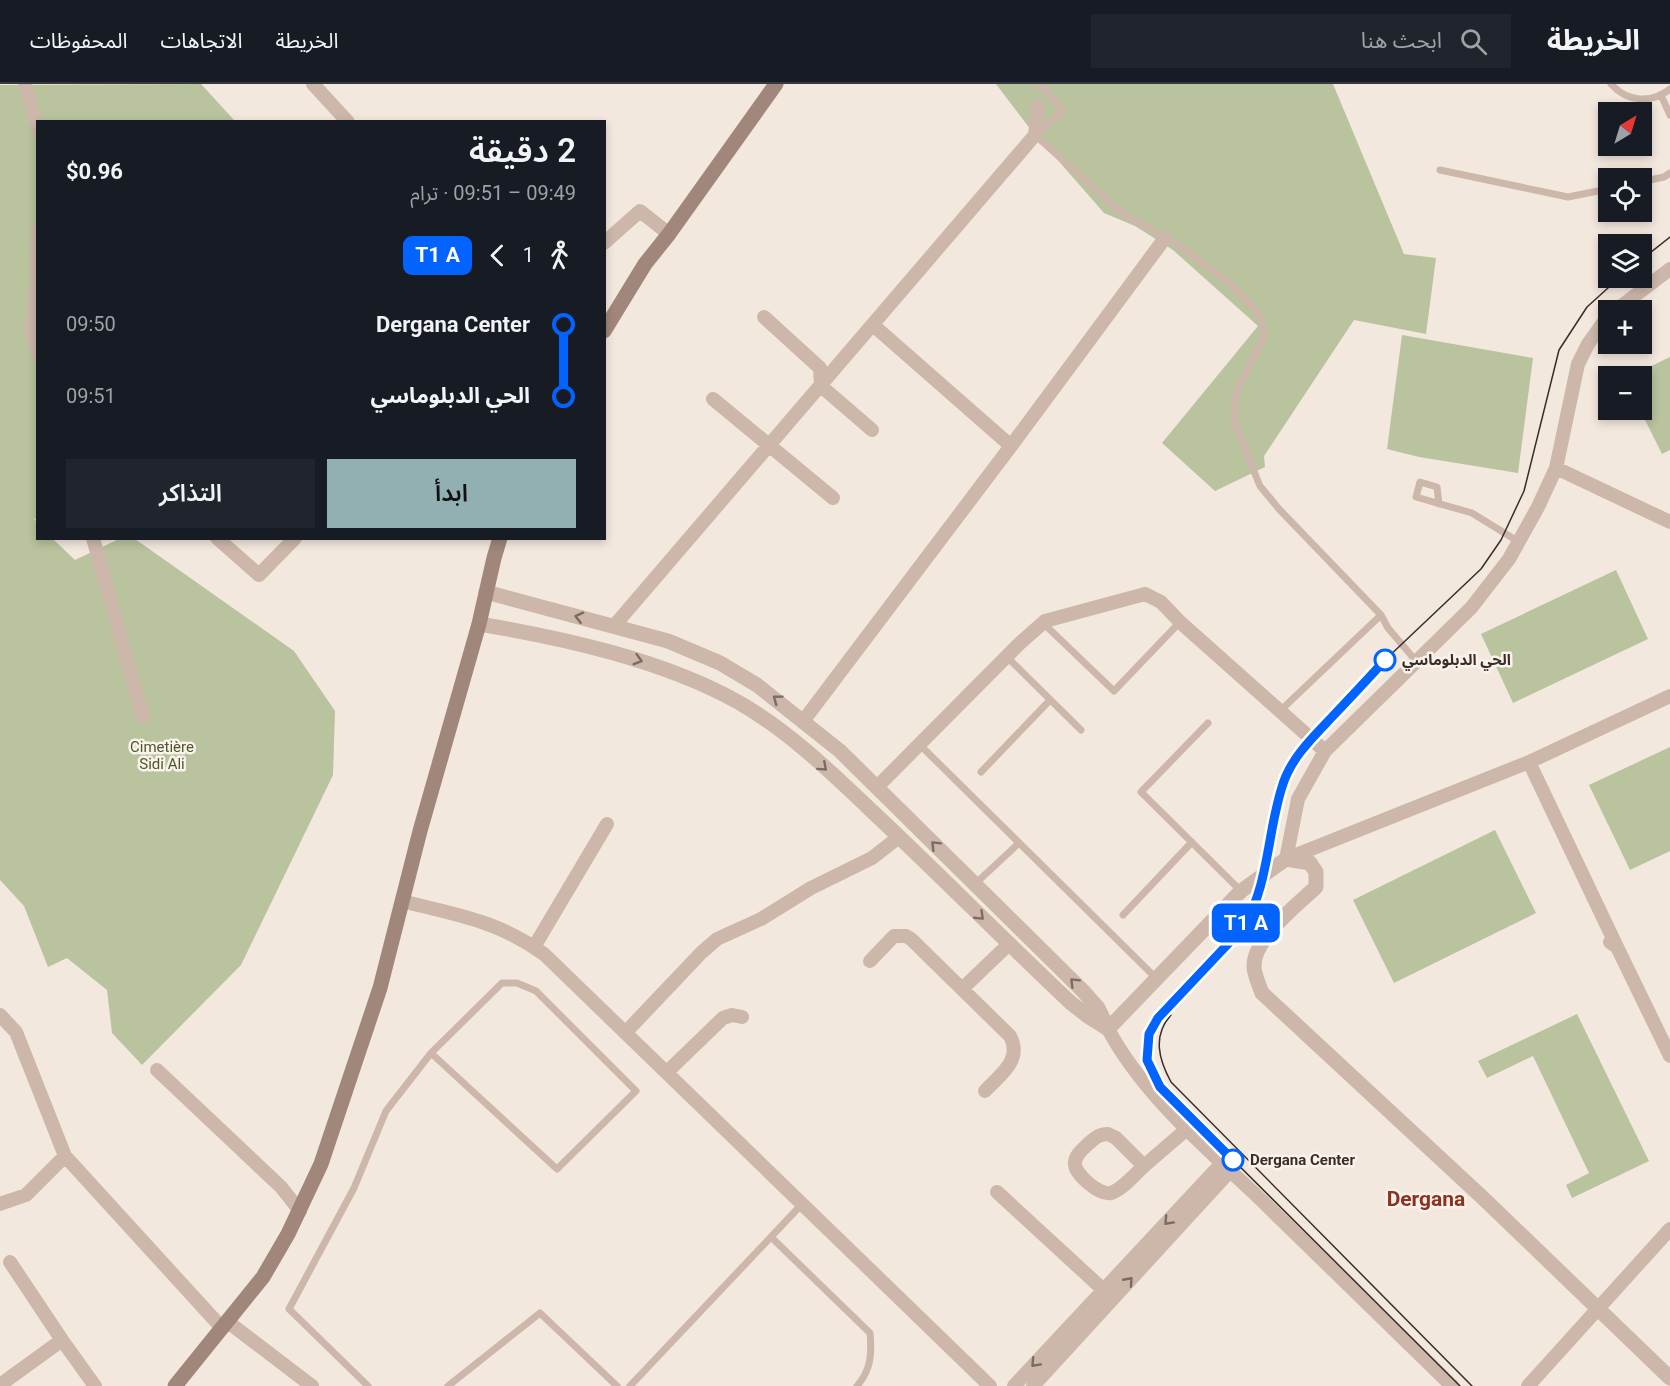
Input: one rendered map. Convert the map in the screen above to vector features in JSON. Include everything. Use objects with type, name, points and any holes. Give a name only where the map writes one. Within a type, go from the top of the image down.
[{"type":"main road","points":[[606,328],[645,264],[776,84]]},
{"type":"main road","points":[[175,1386],[262,1277],[300,1211],[321,1164],[371,1017],[479,624],[499,540]]},
{"type":"street","points":[[25,84],[36,124]]},
{"type":"street","points":[[313,84],[346,120]]},
{"type":"street","points":[[594,649],[608,624],[821,386],[1035,135],[1038,106]]},
{"type":"street","points":[[606,241],[640,211],[669,234]]},
{"type":"street","points":[[804,720],[1165,238]]},
{"type":"street","points":[[1629,300],[1670,269]]},
{"type":"street","points":[[36,291],[31,328],[36,347]]},
{"type":"street","points":[[764,317],[820,368],[821,386],[872,430]]},
{"type":"street","points":[[873,325],[1011,446]]},
{"type":"street","points":[[1286,859],[1298,799],[1325,751],[1470,608],[1509,559],[1538,507],[1556,468],[1578,364],[1598,330]]},
{"type":"street","points":[[713,399],[833,498]]},
{"type":"street","points":[[1556,468],[1670,522]]},
{"type":"street","points":[[94,540],[143,717]]},
{"type":"street","points":[[219,540],[258,575],[293,540]]},
{"type":"street","points":[[486,592],[668,641],[720,663],[757,685],[804,720],[878,786],[1091,999],[1117,1045],[1137,1072],[1188,1128],[1452,1386]]},
{"type":"street","points":[[878,786],[1042,623],[1146,594],[1161,602],[1180,622],[1325,751]]},
{"type":"street","points":[[479,624],[520,631],[639,660],[674,672],[741,704],[807,752],[1080,1010],[1108,1029]]},
{"type":"street","points":[[1108,1029],[1241,891],[1286,859],[1529,762],[1670,696]]},
{"type":"street","points":[[1529,762],[1612,943],[1670,1056]]},
{"type":"street","points":[[883,822],[898,808]]},
{"type":"street","points":[[534,947],[607,824]]},
{"type":"street","points":[[626,1032],[700,953],[717,939],[760,919],[811,888],[872,858],[899,837]]},
{"type":"street","points":[[1286,859],[1310,863],[1317,872],[1316,887],[1266,935],[1259,948],[1254,966],[1262,993],[1599,1308],[1670,1378]]},
{"type":"street","points":[[402,901],[506,930],[534,947],[561,969],[990,1386]]},
{"type":"street","points":[[870,961],[889,939],[894,936],[906,936],[1010,1036],[1014,1048],[1013,1060],[985,1091]]},
{"type":"street","points":[[963,989],[1009,944]]},
{"type":"street","points":[[0,1015],[16,1032],[65,1156],[225,1325],[312,1386]]},
{"type":"street","points":[[667,1072],[723,1018],[732,1015],[742,1017]]},
{"type":"street","points":[[157,1070],[281,1188],[300,1211]]},
{"type":"street","points":[[1144,1166],[1116,1138],[1108,1134],[1100,1135],[1093,1140],[1077,1156],[1075,1164],[1077,1171],[1094,1187],[1106,1194],[1115,1191],[1144,1166],[1188,1128]]},
{"type":"street","points":[[0,1204],[26,1195],[65,1156]]},
{"type":"street","points":[[1014,1386],[1108,1294],[1226,1167]]},
{"type":"street","points":[[997,1192],[1108,1294]]},
{"type":"street","points":[[1528,1386],[1670,1229]]},
{"type":"street","points":[[10,1262],[95,1386]]},
{"type":"street","points":[[1033,1386],[1108,1294]]},
{"type":"street","points":[[0,1385],[62,1340]]},
{"type":"lane","points":[[1039,84],[1062,112],[1035,135],[1119,211],[1165,238],[1227,281],[1258,312],[1265,334],[1236,393],[1234,420],[1260,486],[1279,509],[1381,615],[1388,628],[1416,661]]},
{"type":"lane","points":[[1611,84],[1626,96],[1640,99],[1653,98],[1670,89]]},
{"type":"lane","points":[[1661,94],[1670,115]]},
{"type":"lane","points":[[1440,170],[1568,197],[1598,191]]},
{"type":"lane","points":[[1652,180],[1670,173]]},
{"type":"lane","points":[[1439,504],[1472,513],[1519,542]]},
{"type":"lane","points":[[1281,710],[1381,615]]},
{"type":"lane","points":[[1042,623],[1114,691],[1180,622]]},
{"type":"lane","points":[[1007,657],[1081,730]]},
{"type":"lane","points":[[981,772],[1050,700]]},
{"type":"lane","points":[[1208,723],[1141,792],[1241,891]]},
{"type":"lane","points":[[920,745],[1156,978]]},
{"type":"lane","points":[[1123,915],[1192,842]]},
{"type":"lane","points":[[975,884],[1019,843]]},
{"type":"lane","points":[[368,1386],[290,1309],[354,1188],[386,1111],[431,1053],[502,983],[517,982],[536,992],[636,1092],[557,1169],[431,1053]]},
{"type":"lane","points":[[630,1386],[803,1203]]},
{"type":"lane","points":[[771,1237],[870,1333],[872,1355],[866,1376],[857,1386]]},
{"type":"lane","points":[[448,1386],[540,1313],[617,1386]]},
{"type":"green space","name":"Cimetière Sidi Ali","points":[[201,84],[234,120],[36,120],[36,520],[33,518],[36,521],[36,540],[54,540],[75,560],[117,540],[136,540],[294,651],[335,711],[333,775],[241,965],[142,1065],[112,1033],[107,990],[67,958],[48,967],[24,906],[0,880],[0,85]]},
{"type":"green space","points":[[996,84],[1333,84],[1404,254],[1436,258],[1426,334],[1354,320],[1264,456],[1265,467],[1215,491],[1162,443],[1258,326],[1173,250],[1135,226],[1104,213],[1028,126]]},
{"type":"green space","points":[[1402,335],[1533,358],[1518,473],[1419,457],[1387,449]]},
{"type":"green space","points":[[1670,357],[1670,450],[1662,454],[1645,420],[1652,420],[1652,366]]},
{"type":"green space","points":[[1616,570],[1648,639],[1513,703],[1481,634]]},
{"type":"green space","points":[[1670,747],[1670,851],[1630,870],[1589,785]]},
{"type":"green space","points":[[1495,830],[1536,913],[1394,983],[1353,900]]},
{"type":"green space","points":[[1577,1014],[1649,1161],[1572,1198],[1566,1185],[1589,1173],[1533,1056],[1487,1078],[1478,1061]]},
{"type":"tram line","points":[[1652,251],[1670,237]]},
{"type":"tram line","points":[[1460,1386],[1160,1087],[1149,1059],[1148,1045],[1158,1018],[1243,928],[1252,912],[1259,895],[1282,787],[1290,765],[1385,660],[1481,569],[1501,540],[1524,491],[1559,350],[1587,307],[1608,288]]},
{"type":"tram line","points":[[1233,1160],[1160,1087],[1147,1060],[1149,1034],[1158,1018],[1229,944],[1243,928],[1252,912],[1259,895],[1281,787],[1290,765],[1385,660]]},
{"type":"tram line","points":[[1171,1015],[1161,1031],[1159,1040],[1163,1065],[1171,1082],[1472,1386]]},
{"type":"place","name":"الحي الدبلوماسي","points":[[1385,660]]},
{"type":"place","name":"Dergana Center","points":[[1233,1160]]},
{"type":"district","name":"Dergana","points":[[1426,1199]]}]
